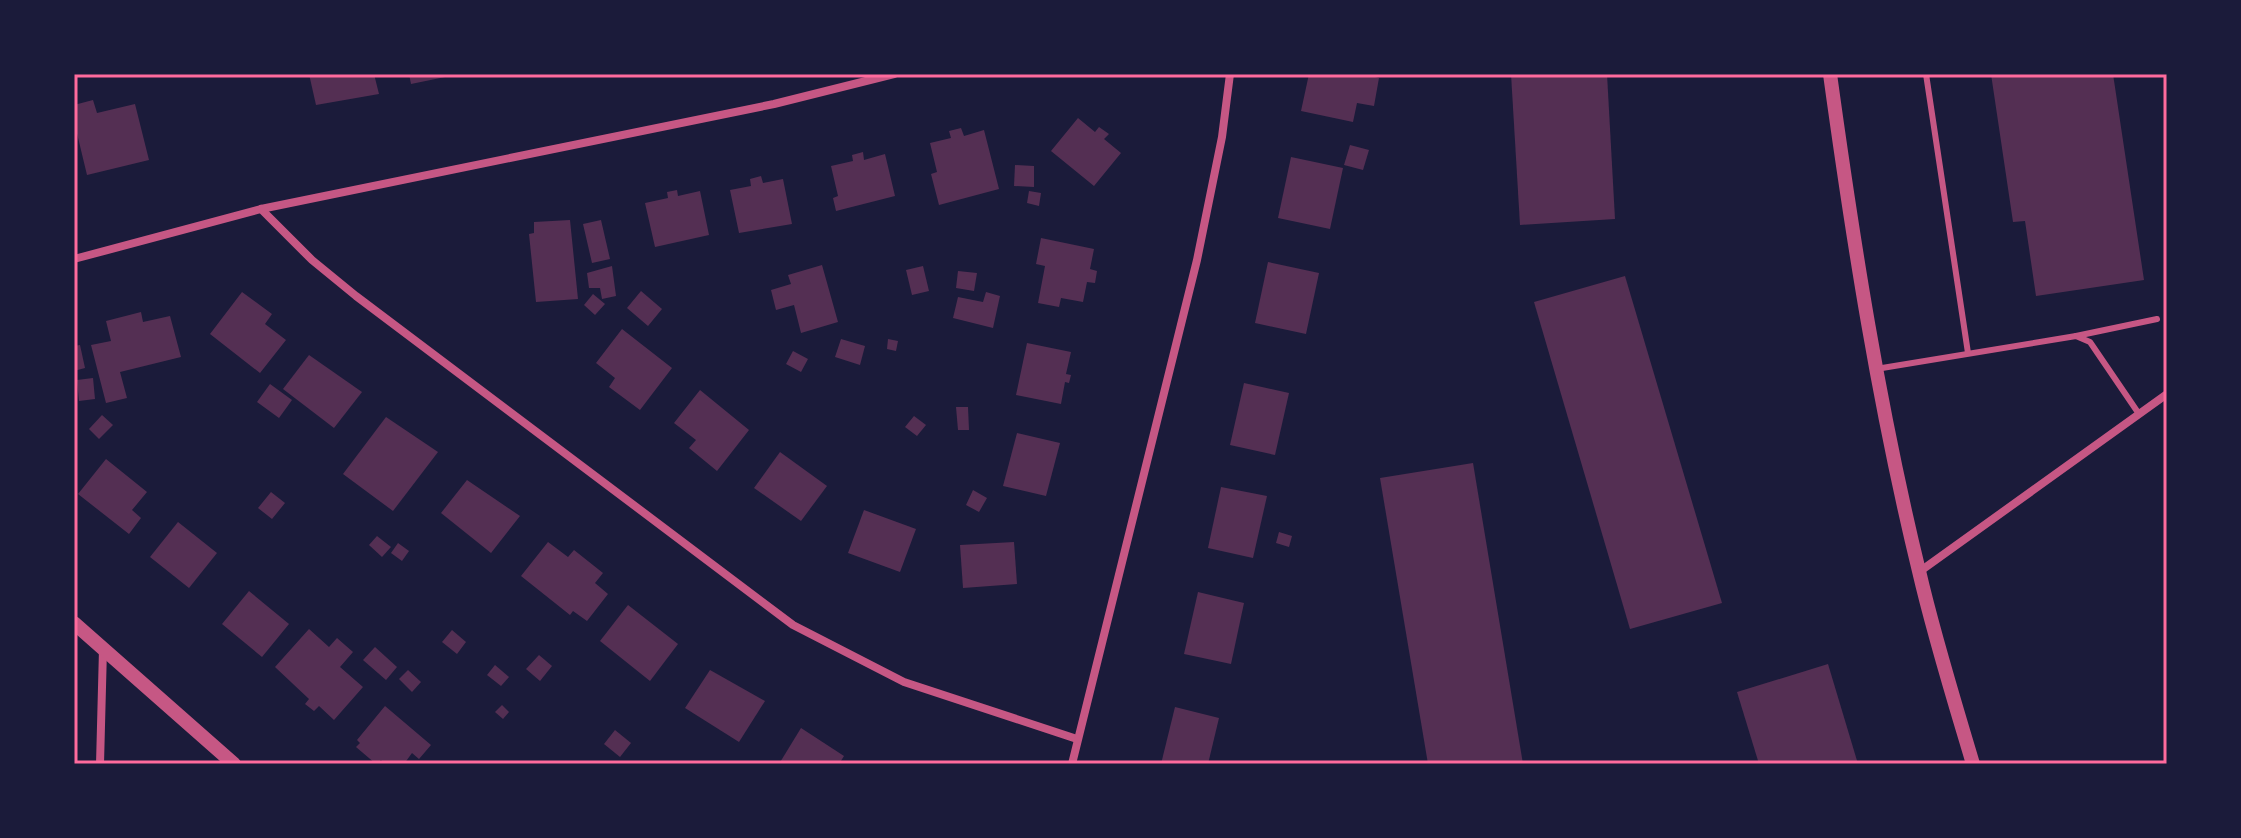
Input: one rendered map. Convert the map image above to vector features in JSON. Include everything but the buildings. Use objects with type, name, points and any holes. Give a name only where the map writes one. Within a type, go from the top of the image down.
[{"type":"street","points":[[74,259],[261,209],[774,104],[894,74]]},
{"type":"street","points":[[1072,764],[1197,260],[1222,137],[1230,74]]},
{"type":"street","points":[[1830,74],[1852,238],[1876,369],[1919,572],[1973,764]]},
{"type":"street","points":[[261,209],[312,260],[356,296],[509,407],[793,625],[904,682],[1001,717],[1077,739]]},
{"type":"street","points":[[1919,572],[2167,394]]},
{"type":"street","points":[[74,623],[234,764]]},
{"type":"street","points":[[100,764],[103,646]]},
{"type":"lane","points":[[1926,74],[1968,353]]},
{"type":"lane","points":[[1876,369],[2076,336],[2157,319]]},
{"type":"lane","points":[[2076,336],[2090,342],[2139,414]]}]
